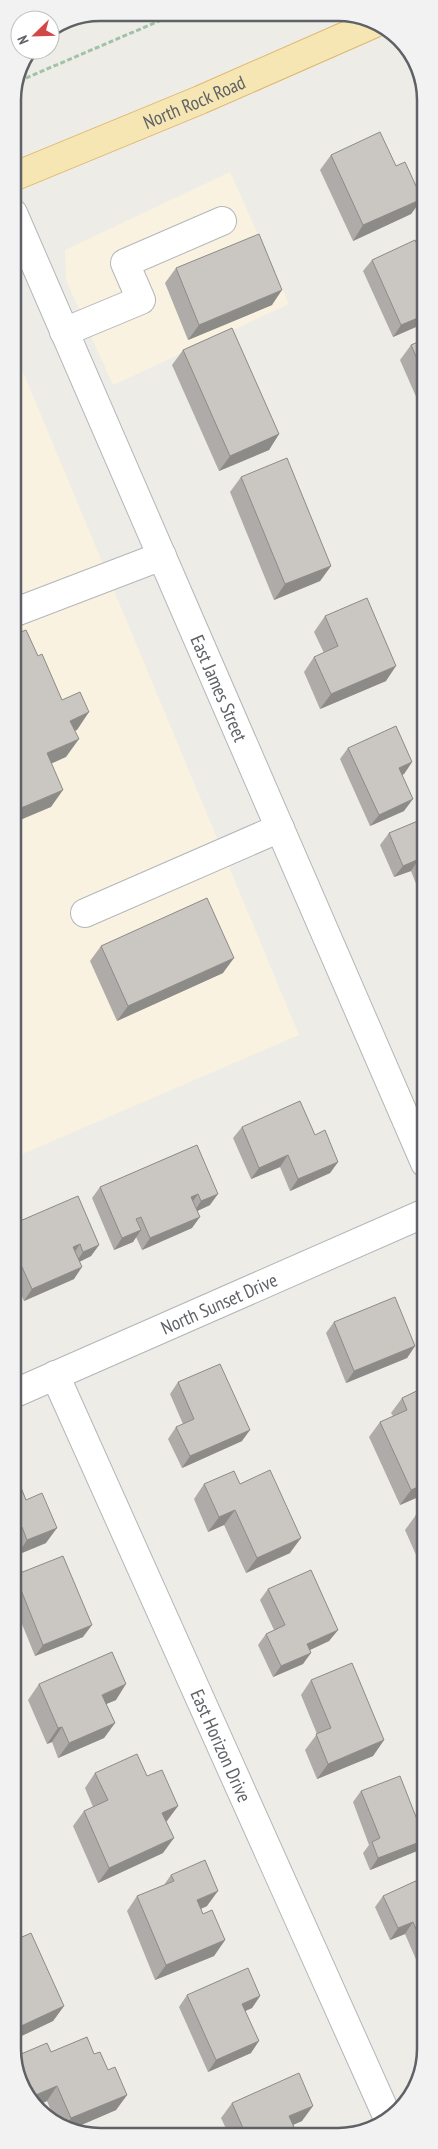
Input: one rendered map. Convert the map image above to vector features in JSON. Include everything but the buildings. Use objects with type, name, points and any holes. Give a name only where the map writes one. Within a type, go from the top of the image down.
[{"type":"main road","name":"North Rock Road","points":[[21,174],[200,100],[367,27]]},
{"type":"street","points":[[64,332],[141,300],[125,263],[222,221]]},
{"type":"street","name":"East James Street","points":[[21,232],[417,1145]]},
{"type":"street","points":[[21,610],[162,556]]},
{"type":"street","points":[[85,913],[280,828]]},
{"type":"street","name":"North Sunset Drive","points":[[21,1390],[417,1217]]},
{"type":"street","name":"East Horizon Drive","points":[[55,1375],[385,2112]]},
{"type":"path","points":[[25,78],[159,21]]},
{"type":"shaded area","points":[[230,172],[289,304],[113,385],[66,280],[65,250]]},
{"type":"shaded area","points":[[21,367],[299,1035],[21,1155]]}]
